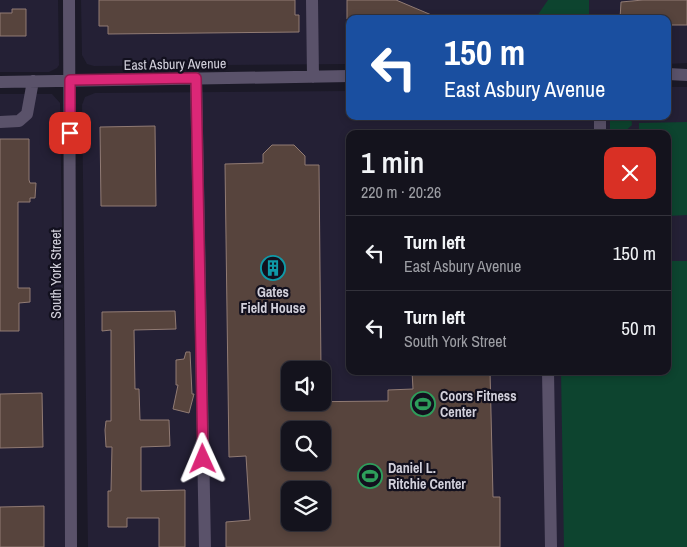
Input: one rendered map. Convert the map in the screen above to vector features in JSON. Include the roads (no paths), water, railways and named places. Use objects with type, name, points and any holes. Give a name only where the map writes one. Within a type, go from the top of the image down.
[{"type":"street","name":"South York Street","points":[[69,0],[71,547]]},
{"type":"street","points":[[312,0],[313,77]]},
{"type":"street","points":[[671,74],[687,75]]},
{"type":"street","name":"East Asbury Avenue","points":[[0,82],[346,76]]},
{"type":"street","points":[[196,78],[205,547]]},
{"type":"street","points":[[0,122],[20,121],[27,114],[33,81]]},
{"type":"street","points":[[548,375],[551,547]]},
{"type":"place","name":"Gates Field House","points":[[273,268]]},
{"type":"place","name":"Coors Fitness Center","points":[[423,404]]},
{"type":"place","name":"Daniel L. Ritchie Center","points":[[370,476]]}]
